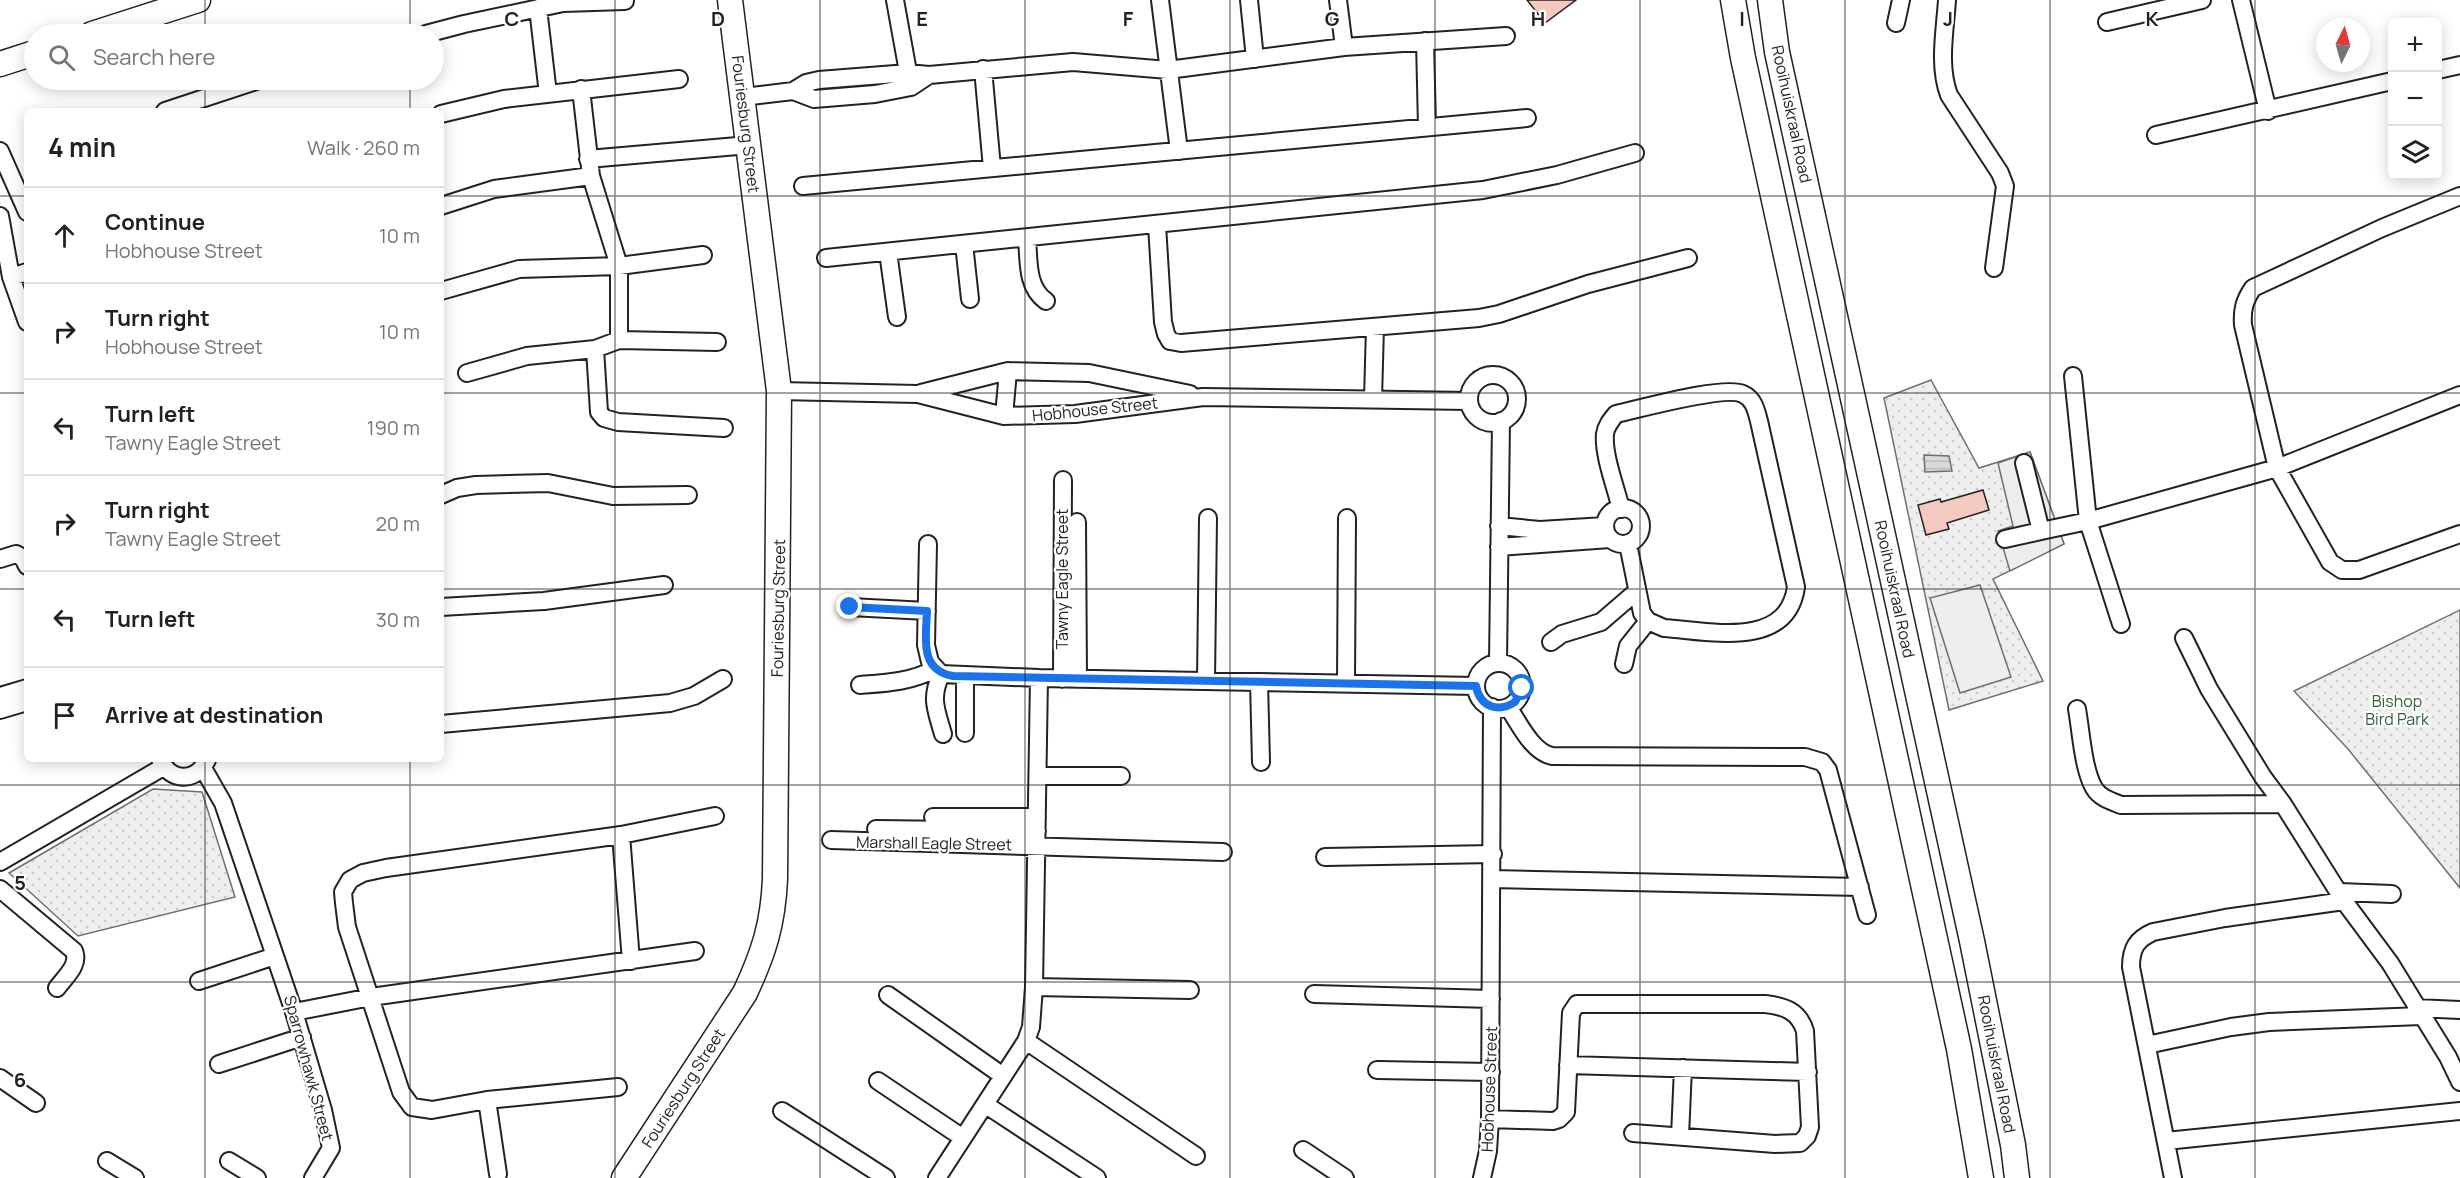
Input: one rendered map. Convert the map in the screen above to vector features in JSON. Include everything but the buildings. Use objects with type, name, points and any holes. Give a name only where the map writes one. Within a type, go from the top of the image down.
[{"type":"main road","points":[[123,24],[198,0]]},
{"type":"main road","name":"Fouriesburg Street","points":[[624,1178],[745,993],[772,924],[775,879],[779,391],[730,0]]},
{"type":"main road","points":[[1733,0],[1748,81],[1959,1049],[1981,1178]]},
{"type":"main road","name":"Rooihuiskraal Road","points":[[1770,0],[1777,52],[1972,941],[2013,1145],[2017,1178]]},
{"type":"main road","points":[[0,64],[24,56]]},
{"type":"street","points":[[895,0],[909,80]]},
{"type":"street","points":[[1160,0],[1179,151]]},
{"type":"street","points":[[1249,0],[1255,59]]},
{"type":"street","points":[[1338,0],[1344,47]]},
{"type":"street","points":[[1896,23],[1901,0]]},
{"type":"street","points":[[1947,0],[1943,62],[1946,85],[1950,95],[2000,173],[2005,186],[1994,268]]},
{"type":"street","points":[[2106,22],[2202,0]]},
{"type":"street","points":[[2241,0],[2268,111]]},
{"type":"street","points":[[444,29],[538,8],[582,2],[625,1]]},
{"type":"street","points":[[538,8],[548,94]]},
{"type":"street","points":[[793,92],[814,99],[847,97],[929,75],[982,69],[1073,62],[1168,70],[1344,47],[1506,36]]},
{"type":"street","points":[[1425,41],[1426,127]]},
{"type":"street","points":[[2442,69],[2460,65]]},
{"type":"street","points":[[982,69],[992,168]]},
{"type":"street","points":[[743,97],[793,92],[813,81],[845,77],[909,80]]},
{"type":"street","points":[[845,77],[847,97]]},
{"type":"street","points":[[444,113],[479,104],[581,89],[680,79]]},
{"type":"street","points":[[2156,135],[2388,82]]},
{"type":"street","points":[[581,89],[589,168],[619,266],[619,340]]},
{"type":"street","points":[[184,108],[210,104],[239,90]]},
{"type":"street","points":[[803,186],[1527,118]]},
{"type":"street","points":[[444,205],[494,189],[589,168],[749,145]]},
{"type":"street","points":[[0,151],[24,206]]},
{"type":"street","points":[[826,258],[1483,190],[1557,175],[1635,153]]},
{"type":"street","points":[[2460,196],[2382,228],[2253,288],[2245,299],[2243,326],[2277,468],[2330,562],[2342,570],[2359,570],[2460,534]]},
{"type":"street","points":[[0,216],[19,274],[24,304]]},
{"type":"street","points":[[1157,225],[1163,322],[1170,341],[1181,344],[1499,314],[1588,284],[1688,258]]},
{"type":"street","points":[[1027,238],[1032,285],[1039,297],[1046,301]]},
{"type":"street","points":[[964,244],[970,299]]},
{"type":"street","points":[[888,252],[897,317]]},
{"type":"street","points":[[444,290],[513,270],[619,266],[704,255]]},
{"type":"street","points":[[1373,399],[1375,327]]},
{"type":"street","points":[[467,374],[527,356],[595,349],[619,340],[717,342]]},
{"type":"street","points":[[595,349],[598,405],[601,416],[604,418],[618,422],[724,428]]},
{"type":"street","points":[[1004,416],[1008,372]]},
{"type":"street","name":"Hobhouse Street","points":[[918,394],[1008,372],[1089,373],[1203,397]]},
{"type":"street","points":[[1498,376],[1506,379],[1513,387],[1517,402],[1509,417],[1501,421],[1494,423],[1482,420],[1476,416],[1469,401],[1474,385],[1482,378],[1498,376]]},
{"type":"street","points":[[2073,376],[2088,521],[2121,624]]},
{"type":"street","name":"Hobhouse Street","points":[[779,391],[918,394],[1004,416],[1075,414],[1203,397],[1469,401]]},
{"type":"street","points":[[1621,509],[1605,445],[1608,424],[1616,414],[1724,391],[1743,394],[1753,402],[1759,421],[1796,587],[1794,602],[1782,618],[1767,627],[1743,634],[1664,628],[1648,621],[1642,613],[1628,544]]},
{"type":"street","points":[[2005,539],[2088,521],[2277,468],[2460,395]]},
{"type":"street","points":[[1501,421],[1498,663],[1491,664],[1480,673],[1476,686],[1481,700],[1500,707],[1543,754],[1552,756],[1805,757],[1822,762],[1828,770],[1867,915]]},
{"type":"street","points":[[2024,463],[2041,531]]},
{"type":"street","name":"Tawny Eagle Street","points":[[1063,480],[1070,679]]},
{"type":"street","points":[[444,494],[476,484],[548,483],[613,496],[688,495]]},
{"type":"street","points":[[1621,509],[1634,512],[1641,523],[1639,536],[1628,544],[1615,543],[1608,532],[1611,513],[1621,509]]},
{"type":"street","points":[[1206,681],[1208,518]]},
{"type":"street","points":[[1346,683],[1347,518]]},
{"type":"street","name":"Tawny Eagle Street","points":[[1070,679],[1077,522]]},
{"type":"street","points":[[1500,526],[1608,532]]},
{"type":"street","points":[[1499,547],[1608,532]]},
{"type":"street","points":[[928,543],[926,645],[930,662],[938,671]]},
{"type":"street","points":[[0,559],[16,554],[20,555],[24,561]]},
{"type":"street","points":[[444,607],[543,601],[664,585]]},
{"type":"street","points":[[1551,642],[1562,634],[1600,622],[1637,591]]},
{"type":"street","points":[[850,607],[927,611]]},
{"type":"street","points":[[1624,664],[1628,646],[1648,621]]},
{"type":"street","points":[[2184,638],[2209,689],[2263,777],[2283,804],[2341,896],[2390,963],[2448,1057],[2460,1082]]},
{"type":"street","name":"Hobhouse Street","points":[[1482,1178],[1488,1151],[1490,1119],[1492,879],[1500,707],[1519,696],[1521,681],[1513,668],[1498,663]]},
{"type":"street","points":[[860,685],[897,682],[938,671],[965,676],[1070,679],[1476,686]]},
{"type":"street","points":[[938,671],[934,704],[943,734]]},
{"type":"street","points":[[965,676],[965,733]]},
{"type":"street","points":[[937,1178],[1026,1041],[1031,1027],[1034,987],[1039,678]]},
{"type":"street","points":[[444,724],[670,703],[694,696],[723,679]]},
{"type":"street","points":[[1259,682],[1261,762]]},
{"type":"street","points":[[0,696],[24,689]]},
{"type":"street","points":[[0,710],[24,703]]},
{"type":"street","points":[[2077,710],[2094,789],[2106,799],[2121,805],[2283,804]]},
{"type":"street","points":[[0,862],[161,763]]},
{"type":"street","name":"Sparrowhawk Street","points":[[161,763],[168,772],[182,777],[190,776],[205,764],[223,803],[302,1037],[330,1141],[328,1154],[313,1178]]},
{"type":"street","points":[[1038,776],[1121,777]]},
{"type":"street","points":[[618,1087],[487,1100],[432,1110],[418,1109],[408,1103],[401,1092],[347,927],[343,892],[357,876],[386,868],[621,835],[715,816]]},
{"type":"street","name":"Marshall Eagle Street","points":[[933,817],[1222,852]]},
{"type":"street","name":"Marshall Eagle Street","points":[[876,829],[1037,831]]},
{"type":"street","name":"Marshall Eagle Street","points":[[831,840],[1037,831]]},
{"type":"street","points":[[621,835],[631,961]]},
{"type":"street","points":[[1325,857],[1493,854]]},
{"type":"street","points":[[1492,879],[1860,887]]},
{"type":"street","points":[[0,889],[74,951],[76,961],[57,988]]},
{"type":"street","points":[[2173,1178],[2130,967],[2135,944],[2143,936],[2153,932],[2341,896],[2392,894]]},
{"type":"street","points":[[294,1012],[371,997],[696,951]]},
{"type":"street","points":[[199,981],[275,956]]},
{"type":"street","points":[[1034,987],[1190,990]]},
{"type":"street","points":[[1314,994],[1491,999]]},
{"type":"street","points":[[888,995],[1003,1076]]},
{"type":"street","points":[[1490,1119],[1553,1121],[1566,1112],[1571,1013],[1577,1004],[1765,1004],[1785,1007],[1799,1017],[1805,1031],[1810,1127],[1807,1136],[1800,1143],[1776,1144],[1634,1133]]},
{"type":"street","points":[[2147,1046],[2231,1027],[2269,1022],[2460,1010]]},
{"type":"street","points":[[219,1064],[302,1037]]},
{"type":"street","points":[[1026,1041],[1196,1156]]},
{"type":"street","points":[[1568,1065],[1808,1072]]},
{"type":"street","points":[[1680,1137],[1683,1068]]},
{"type":"street","points":[[1377,1070],[1491,1072]]},
{"type":"street","points":[[0,1078],[36,1103]]},
{"type":"street","points":[[878,1081],[963,1138]]},
{"type":"street","points":[[487,1100],[498,1174]]},
{"type":"street","points":[[986,1105],[1097,1178]]},
{"type":"street","points":[[782,1111],[886,1178]]},
{"type":"street","points":[[2166,1141],[2460,1111]]},
{"type":"street","points":[[1303,1150],[1345,1178]]},
{"type":"street","points":[[107,1161],[135,1178]]},
{"type":"street","points":[[229,1161],[257,1178]]},
{"type":"green space","points":[[1931,380],[1979,468],[2030,452],[2064,544],[1993,579],[2043,681],[1949,710],[1884,398]]},
{"type":"green space","points":[[1980,585],[2011,677],[1960,693],[1930,598]]},
{"type":"green space","name":"Bishop Bird Park","points":[[2460,610],[2460,888],[2348,749],[2294,691]]},
{"type":"green space","points":[[153,789],[202,792],[235,897],[78,936],[9,873]]},
{"type":"shaded area","points":[[2030,452],[2064,544],[2010,571],[1998,531],[2013,526],[1998,463]]},
{"type":"shaded area","points":[[1924,455],[1949,456],[1952,471],[1925,472]]},
{"type":"route","points":[[850,607],[927,611],[927,655],[935,669],[941,674],[953,676],[1476,686],[1481,700],[1492,707],[1500,708],[1508,707],[1515,702],[1522,688]]}]
